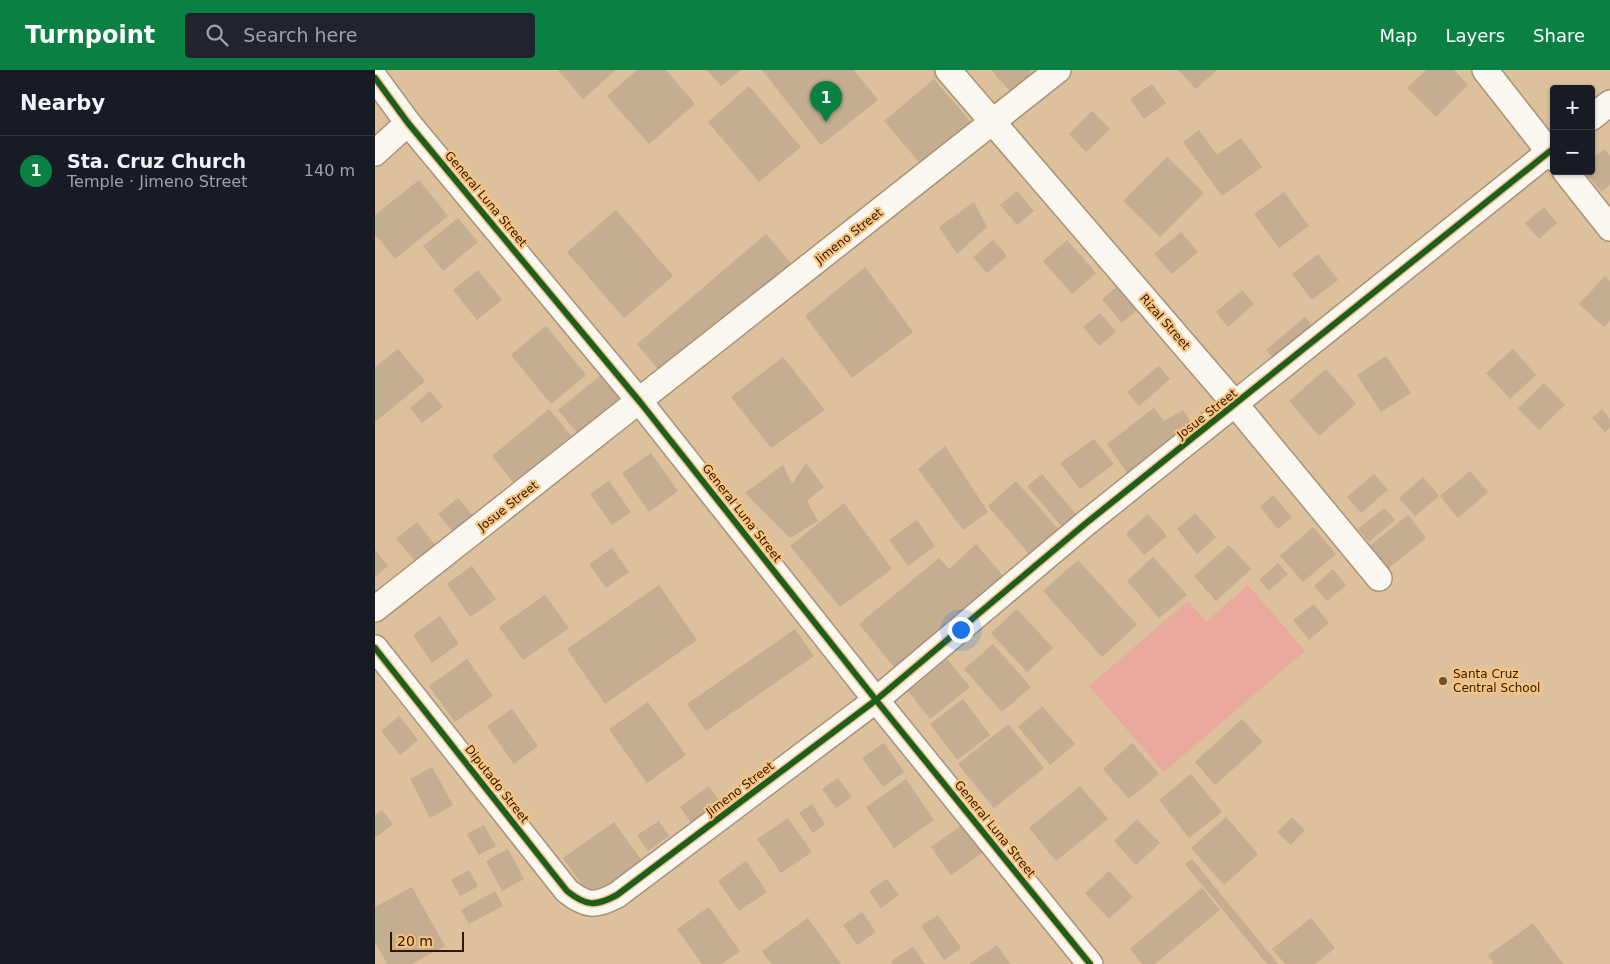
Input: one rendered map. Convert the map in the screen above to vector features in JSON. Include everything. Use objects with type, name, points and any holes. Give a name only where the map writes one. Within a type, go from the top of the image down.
[{"type":"street","name":"Rizal Street","points":[[948,70],[1236,405],[1379,578]]},
{"type":"street","name":"Jimeno Street","points":[[640,402],[1058,70]]},
{"type":"street","points":[[1485,70],[1550,151]]},
{"type":"street","name":"General Luna Street","points":[[375,78],[408,123],[640,402],[876,700],[1090,964]]},
{"type":"street","points":[[1595,115],[1610,103]]},
{"type":"street","points":[[375,153],[408,123]]},
{"type":"street","name":"Josue Street","points":[[876,700],[1085,524],[1550,155]]},
{"type":"street","points":[[1568,175],[1610,228]]},
{"type":"street","name":"Josue Street","points":[[375,609],[640,402]]},
{"type":"street","name":"Diputado Street","points":[[375,648],[567,891],[588,903],[601,904],[617,895]]},
{"type":"street","name":"Jimeno Street","points":[[617,895],[876,700]]},
{"type":"shaded area","points":[[1248,585],[1305,651],[1164,772],[1089,686],[1188,601],[1206,622]]},
{"type":"building","points":[[558,70],[616,70],[583,99]]},
{"type":"building","points":[[637,70],[666,70],[695,104],[649,144],[607,96]]},
{"type":"building","points":[[707,70],[741,70],[721,86]]},
{"type":"building","points":[[762,70],[854,70],[878,100],[821,145]]},
{"type":"building","points":[[991,70],[1030,70],[1032,73],[1010,91]]},
{"type":"building","points":[[1178,70],[1217,70],[1196,89]]},
{"type":"building","points":[[1426,70],[1454,70],[1468,85],[1436,117],[1407,88]]},
{"type":"building","points":[[934,79],[975,127],[925,169],[884,121]]},
{"type":"building","points":[[1152,84],[1166,103],[1144,119],[1130,99]]},
{"type":"building","points":[[749,86],[801,147],[759,182],[708,122]]},
{"type":"building","points":[[1092,111],[1110,129],[1086,152],[1069,134]]},
{"type":"building","points":[[1199,130],[1217,155],[1241,138],[1262,167],[1222,196],[1183,142]]},
{"type":"building","points":[[1604,149],[1610,155],[1610,185],[1602,192],[1587,175],[1595,175],[1595,157]]},
{"type":"building","points":[[1167,157],[1204,193],[1160,237],[1123,201]]},
{"type":"building","points":[[419,180],[448,216],[395,259],[375,234],[375,215]]},
{"type":"building","points":[[1017,191],[1034,211],[1017,225],[1000,205]]},
{"type":"building","points":[[1284,192],[1309,226],[1279,248],[1254,214]]},
{"type":"building","points":[[974,202],[987,227],[957,254],[939,227]]},
{"type":"building","points":[[1544,207],[1557,223],[1539,239],[1525,223]]},
{"type":"building","points":[[616,210],[673,276],[624,318],[567,252]]},
{"type":"building","points":[[458,218],[478,242],[443,271],[423,246]]},
{"type":"building","points":[[1181,232],[1198,252],[1172,274],[1154,254]]},
{"type":"building","points":[[766,234],[796,269],[667,380],[637,344]]},
{"type":"building","points":[[993,240],[1007,256],[987,273],[973,257]]},
{"type":"building","points":[[1067,240],[1096,273],[1072,294],[1043,261]]},
{"type":"building","points":[[1318,254],[1338,280],[1312,300],[1292,274]]},
{"type":"building","points":[[865,267],[913,332],[852,378],[805,316]]},
{"type":"building","points":[[478,270],[502,300],[477,320],[453,290]]},
{"type":"building","points":[[1605,276],[1610,281],[1610,321],[1604,327],[1579,304]]},
{"type":"building","points":[[1119,285],[1139,308],[1122,323],[1102,299]]},
{"type":"building","points":[[1242,290],[1254,304],[1228,327],[1216,312]]},
{"type":"building","points":[[1100,313],[1116,332],[1099,346],[1083,327]]},
{"type":"building","points":[[1305,317],[1318,332],[1279,365],[1266,350]]},
{"type":"building","points":[[546,326],[586,375],[551,404],[511,355]]},
{"type":"building","points":[[398,349],[425,381],[375,422],[375,367]]},
{"type":"building","points":[[1513,349],[1536,375],[1510,399],[1486,373]]},
{"type":"building","points":[[1386,356],[1411,393],[1381,412],[1357,375]]},
{"type":"building","points":[[783,357],[825,410],[771,448],[731,397]]},
{"type":"building","points":[[1159,366],[1170,379],[1139,406],[1127,392]]},
{"type":"building","points":[[1326,369],[1356,404],[1319,436],[1289,401]]},
{"type":"building","points":[[601,375],[626,405],[583,440],[558,410]]},
{"type":"building","points":[[1544,383],[1565,405],[1539,430],[1518,408]]},
{"type":"building","points":[[430,391],[443,407],[422,423],[410,408]]},
{"type":"building","points":[[1154,408],[1164,421],[1183,410],[1196,429],[1132,480],[1107,444]]},
{"type":"building","points":[[549,409],[574,439],[516,486],[492,456]]},
{"type":"building","points":[[1602,409],[1610,419],[1610,428],[1605,432],[1592,418]]},
{"type":"building","points":[[1094,439],[1114,464],[1080,489],[1060,463]]},
{"type":"building","points":[[945,446],[988,512],[963,530],[918,469]]},
{"type":"building","points":[[651,453],[678,491],[649,512],[622,473]]},
{"type":"building","points":[[806,463],[824,487],[807,501],[818,521],[790,538],[745,493],[783,465],[792,484]]},
{"type":"building","points":[[1470,471],[1488,492],[1458,518],[1440,496]]},
{"type":"building","points":[[1042,474],[1082,521],[1068,534],[1027,486]]},
{"type":"building","points":[[1374,474],[1388,490],[1361,513],[1347,497]]},
{"type":"building","points":[[1423,477],[1439,496],[1415,516],[1399,498]]},
{"type":"building","points":[[609,481],[631,512],[612,525],[590,494]]},
{"type":"building","points":[[1016,481],[1066,538],[1035,561],[988,506]]},
{"type":"building","points":[[1273,495],[1292,517],[1278,529],[1260,507]]},
{"type":"building","points":[[458,498],[477,520],[457,536],[438,514]]},
{"type":"building","points":[[844,503],[892,569],[840,607],[790,546]]},
{"type":"building","points":[[1384,508],[1395,520],[1369,542],[1358,529]]},
{"type":"building","points":[[1195,513],[1216,537],[1197,554],[1177,529]]},
{"type":"building","points":[[1148,514],[1167,536],[1144,555],[1126,534]]},
{"type":"building","points":[[1408,515],[1426,538],[1385,571],[1367,548]]},
{"type":"building","points":[[917,520],[935,546],[908,566],[889,540]]},
{"type":"building","points":[[417,522],[435,545],[415,561],[396,539]]},
{"type":"building","points":[[1313,527],[1336,554],[1303,582],[1280,556]]},
{"type":"building","points":[[976,544],[1010,584],[898,672],[859,624],[939,558],[949,569]]},
{"type":"building","points":[[1229,545],[1251,569],[1216,601],[1194,576]]},
{"type":"building","points":[[612,548],[629,572],[606,588],[589,564]]},
{"type":"building","points":[[375,550],[388,566],[375,577]]},
{"type":"building","points":[[1153,557],[1187,595],[1159,618],[1127,581]]},
{"type":"building","points":[[1078,560],[1137,625],[1102,657],[1043,591]]},
{"type":"building","points":[[1278,563],[1288,574],[1269,591],[1259,580]]},
{"type":"building","points":[[472,566],[496,599],[470,617],[447,584]]},
{"type":"building","points":[[1333,569],[1346,585],[1327,601],[1314,586]]},
{"type":"building","points":[[659,585],[697,640],[605,704],[567,649]]},
{"type":"building","points":[[545,595],[569,628],[523,660],[499,627]]},
{"type":"building","points":[[1314,604],[1329,623],[1309,640],[1293,620]]},
{"type":"building","points":[[1017,609],[1053,648],[1027,672],[991,633]]},
{"type":"building","points":[[440,616],[459,644],[432,663],[413,635]]},
{"type":"building","points":[[795,629],[814,656],[706,731],[687,704]]},
{"type":"building","points":[[993,644],[1031,687],[1002,712],[964,669]]},
{"type":"building","points":[[467,659],[493,696],[455,722],[429,686]]},
{"type":"building","points":[[947,659],[970,687],[930,719],[908,691]]},
{"type":"building","points":[[963,699],[990,735],[957,760],[930,724]]},
{"type":"building","points":[[648,702],[686,755],[647,783],[609,729]]},
{"type":"building","points":[[1042,706],[1075,744],[1050,765],[1018,727]]},
{"type":"building","points":[[512,709],[538,746],[514,764],[487,726]]},
{"type":"building","points":[[399,716],[418,740],[400,755],[381,731]]},
{"type":"building","points":[[1242,719],[1263,742],[1215,785],[1195,762]]},
{"type":"building","points":[[1008,724],[1044,768],[994,808],[958,764]]},
{"type":"building","points":[[884,743],[904,772],[883,787],[862,758]]},
{"type":"building","points":[[1132,743],[1159,774],[1129,799],[1103,769]]},
{"type":"building","points":[[432,767],[453,805],[430,818],[410,779]]},
{"type":"building","points":[[1191,774],[1222,812],[1189,838],[1159,800]]},
{"type":"building","points":[[838,778],[852,797],[836,808],[822,789]]},
{"type":"building","points":[[906,779],[934,820],[894,848],[866,807]]},
{"type":"building","points":[[709,786],[724,807],[694,827],[680,807]]},
{"type":"building","points":[[1080,786],[1108,819],[1056,861],[1029,828]]},
{"type":"building","points":[[812,804],[825,824],[813,833],[799,813]]},
{"type":"building","points":[[382,810],[393,824],[375,838],[375,815]]},
{"type":"building","points":[[1226,817],[1258,854],[1224,885],[1191,848]]},
{"type":"building","points":[[1292,817],[1305,830],[1291,845],[1277,832]]},
{"type":"building","points":[[788,818],[812,852],[781,873],[757,839]]},
{"type":"building","points":[[1137,819],[1160,843],[1136,865],[1114,841]]},
{"type":"building","points":[[659,821],[669,836],[648,851],[637,835]]},
{"type":"building","points":[[614,822],[644,864],[593,900],[563,858]]},
{"type":"building","points":[[965,823],[985,851],[951,875],[931,847]]},
{"type":"building","points":[[484,825],[496,846],[479,855],[467,834]]},
{"type":"building","points":[[508,849],[524,879],[502,891],[486,861]]},
{"type":"building","points":[[1192,859],[1278,964],[1267,964],[1185,864]]},
{"type":"building","points":[[746,861],[767,892],[739,911],[718,881]]},
{"type":"building","points":[[469,870],[478,886],[460,896],[451,880]]},
{"type":"building","points":[[1109,871],[1133,897],[1109,919],[1085,893]]},
{"type":"building","points":[[887,879],[899,895],[881,908],[869,891]]},
{"type":"building","points":[[412,887],[445,946],[412,964],[387,964],[375,942],[375,907]]},
{"type":"building","points":[[1202,888],[1220,910],[1155,964],[1142,964],[1130,949]]},
{"type":"building","points":[[495,891],[503,906],[469,924],[461,910]]},
{"type":"building","points":[[709,907],[740,951],[722,964],[702,964],[677,929]]},
{"type":"building","points":[[862,912],[876,932],[857,945],[843,925]]},
{"type":"building","points":[[938,915],[961,948],[944,960],[921,926]]},
{"type":"building","points":[[808,918],[841,964],[771,964],[762,951]]},
{"type":"building","points":[[1311,918],[1335,948],[1315,964],[1285,964],[1272,949]]},
{"type":"building","points":[[1533,923],[1563,964],[1494,964],[1488,955]]},
{"type":"building","points":[[997,945],[1010,964],[969,964]]},
{"type":"building","points":[[913,947],[925,964],[893,964],[891,961]]},
{"type":"cycle path","points":[[375,78],[408,123],[640,402],[876,700],[1090,964]]},
{"type":"cycle path","points":[[375,648],[567,891],[585,902],[603,902],[617,895],[876,700],[1085,524],[1550,151]]},
{"type":"place","name":"Sta. Cruz Church","points":[[826,122]]},
{"type":"place","name":"Santa Cruz Central School","points":[[1443,681]]}]
